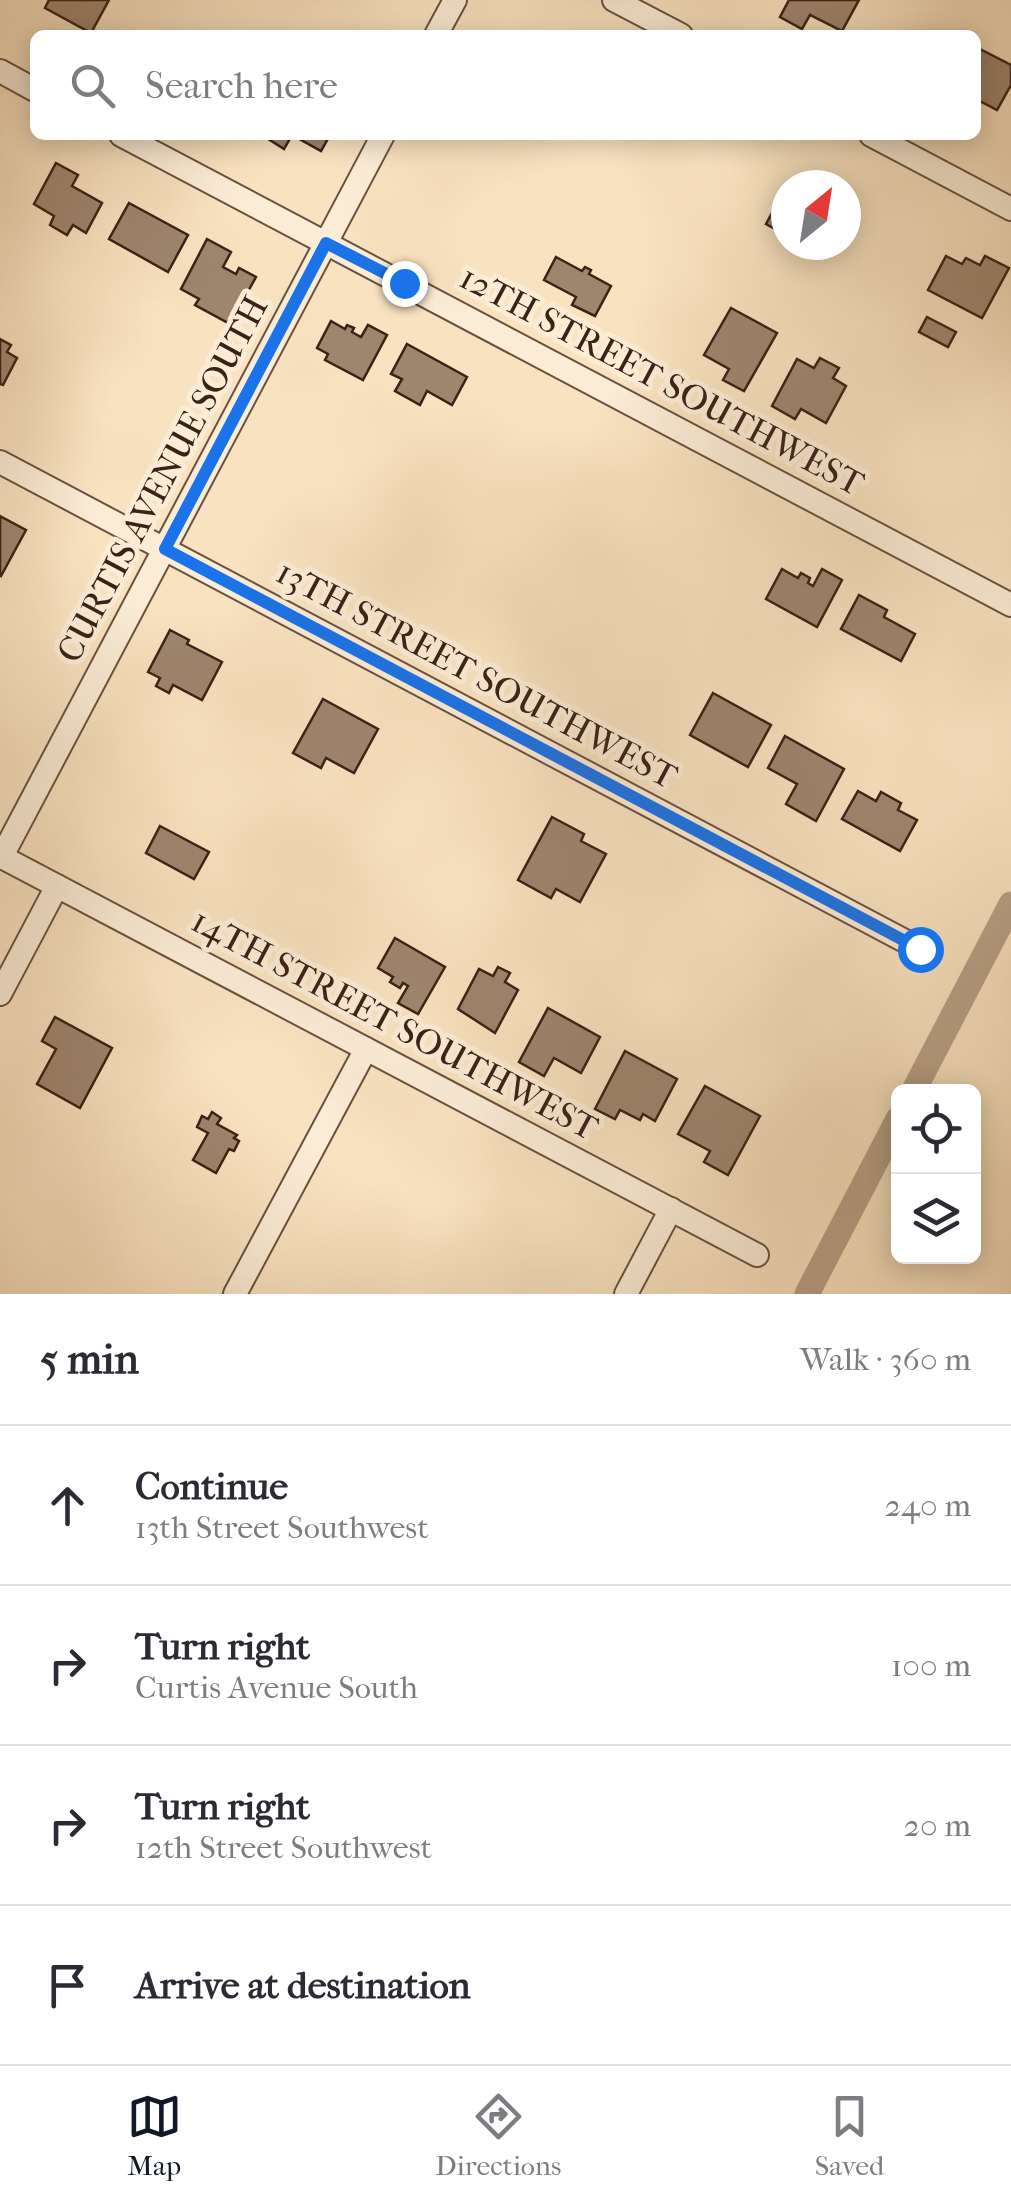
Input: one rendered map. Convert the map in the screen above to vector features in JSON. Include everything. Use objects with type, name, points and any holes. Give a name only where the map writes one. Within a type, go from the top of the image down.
[{"type":"street","points":[[439,30],[455,0]]},
{"type":"street","points":[[614,0],[671,30]]},
{"type":"street","points":[[0,71],[30,87]]},
{"type":"street","name":"12TH STREET SOUTHWEST","points":[[130,140],[1011,604]]},
{"type":"street","name":"CURTIS AVENUE SOUTH","points":[[1,856],[381,140]]},
{"type":"street","points":[[880,140],[1011,209]]},
{"type":"street","name":"13TH STREET SOUTHWEST","points":[[0,462],[920,949]]},
{"type":"street","name":"14TH STREET SOUTHWEST","points":[[1,856],[756,1255]]},
{"type":"street","points":[[0,994],[57,886]]},
{"type":"street","points":[[234,1294],[366,1048]]},
{"type":"street","points":[[626,1294],[671,1209]]},
{"type":"building","points":[[49,0],[109,0],[93,30],[85,30],[45,8]]},
{"type":"building","points":[[789,0],[859,0],[843,30],[810,15],[802,29],[780,17]]},
{"type":"building","points":[[981,50],[1011,65],[1011,85],[997,110],[981,102]]},
{"type":"building","points":[[270,140],[289,140],[284,149]]},
{"type":"building","points":[[301,140],[327,140],[321,151]]},
{"type":"building","points":[[56,163],[78,175],[72,186],[102,203],[86,233],[73,225],[67,235],[50,225],[54,216],[34,204]]},
{"type":"building","points":[[129,203],[188,235],[168,272],[109,239]]},
{"type":"building","points":[[207,239],[231,252],[223,267],[236,274],[239,268],[256,277],[230,324],[195,305],[199,299],[181,289]]},
{"type":"building","points":[[946,256],[962,264],[966,258],[980,265],[985,256],[1009,268],[982,318],[928,290]]},
{"type":"building","points":[[556,257],[582,271],[585,267],[591,270],[589,274],[611,286],[595,316],[572,305],[576,297],[544,280]]},
{"type":"building","points":[[731,308],[777,333],[744,391],[723,380],[729,369],[704,355]]},
{"type":"building","points":[[927,317],[956,332],[948,347],[919,332]]},
{"type":"building","points":[[331,321],[345,329],[347,325],[354,328],[352,332],[361,337],[368,325],[387,335],[363,380],[325,360],[328,354],[317,348]]},
{"type":"building","points":[[0,339],[11,345],[7,352],[17,358],[3,385],[0,384]]},
{"type":"building","points":[[407,344],[467,377],[452,405],[427,391],[420,405],[395,391],[402,379],[391,374]]},
{"type":"building","points":[[820,358],[839,368],[833,378],[846,386],[826,423],[801,409],[795,419],[772,406],[797,359],[814,368]]},
{"type":"building","points":[[0,516],[26,530],[1,576],[0,575]]},
{"type":"building","points":[[782,569],[798,578],[801,573],[810,578],[808,583],[813,586],[822,569],[842,580],[817,627],[766,599]]},
{"type":"building","points":[[859,595],[887,610],[884,617],[915,634],[901,661],[841,629]]},
{"type":"building","points":[[170,630],[189,640],[187,644],[222,662],[202,700],[173,685],[169,693],[156,686],[160,678],[148,672]]},
{"type":"building","points":[[713,693],[771,725],[748,767],[690,735]]},
{"type":"building","points":[[323,699],[378,729],[354,773],[326,758],[321,768],[293,753]]},
{"type":"building","points":[[785,736],[844,769],[816,821],[786,804],[797,784],[768,768]]},
{"type":"building","points":[[858,791],[876,801],[881,792],[901,803],[898,810],[917,820],[900,851],[842,819]]},
{"type":"building","points":[[552,817],[584,834],[581,841],[606,854],[580,902],[556,889],[551,898],[518,880]]},
{"type":"building","points":[[160,826],[209,852],[194,879],[146,853]]},
{"type":"building","points":[[395,938],[445,967],[418,1014],[398,1003],[408,986],[403,983],[400,988],[390,982],[393,977],[378,968]]},
{"type":"building","points":[[498,967],[510,973],[505,982],[518,990],[495,1033],[458,1009],[479,969],[493,976]]},
{"type":"building","points":[[548,1008],[600,1037],[581,1073],[554,1058],[544,1076],[519,1062]]},
{"type":"building","points":[[55,1017],[112,1048],[80,1108],[37,1084],[56,1049],[42,1041]]},
{"type":"building","points":[[625,1051],[677,1079],[655,1121],[643,1114],[640,1120],[620,1110],[615,1119],[595,1109]]},
{"type":"building","points":[[705,1086],[760,1116],[728,1175],[704,1162],[710,1151],[678,1134]]},
{"type":"building","points":[[212,1112],[221,1118],[217,1124],[237,1135],[234,1138],[239,1141],[234,1151],[229,1149],[216,1173],[193,1160],[208,1133],[197,1127],[202,1116],[208,1119]]},
{"type":"waterway","points":[[917,1084],[1011,904]]},
{"type":"waterway","points":[[807,1294],[891,1132]]},
{"type":"route","points":[[404,283],[326,243],[165,549],[920,949]]}]
